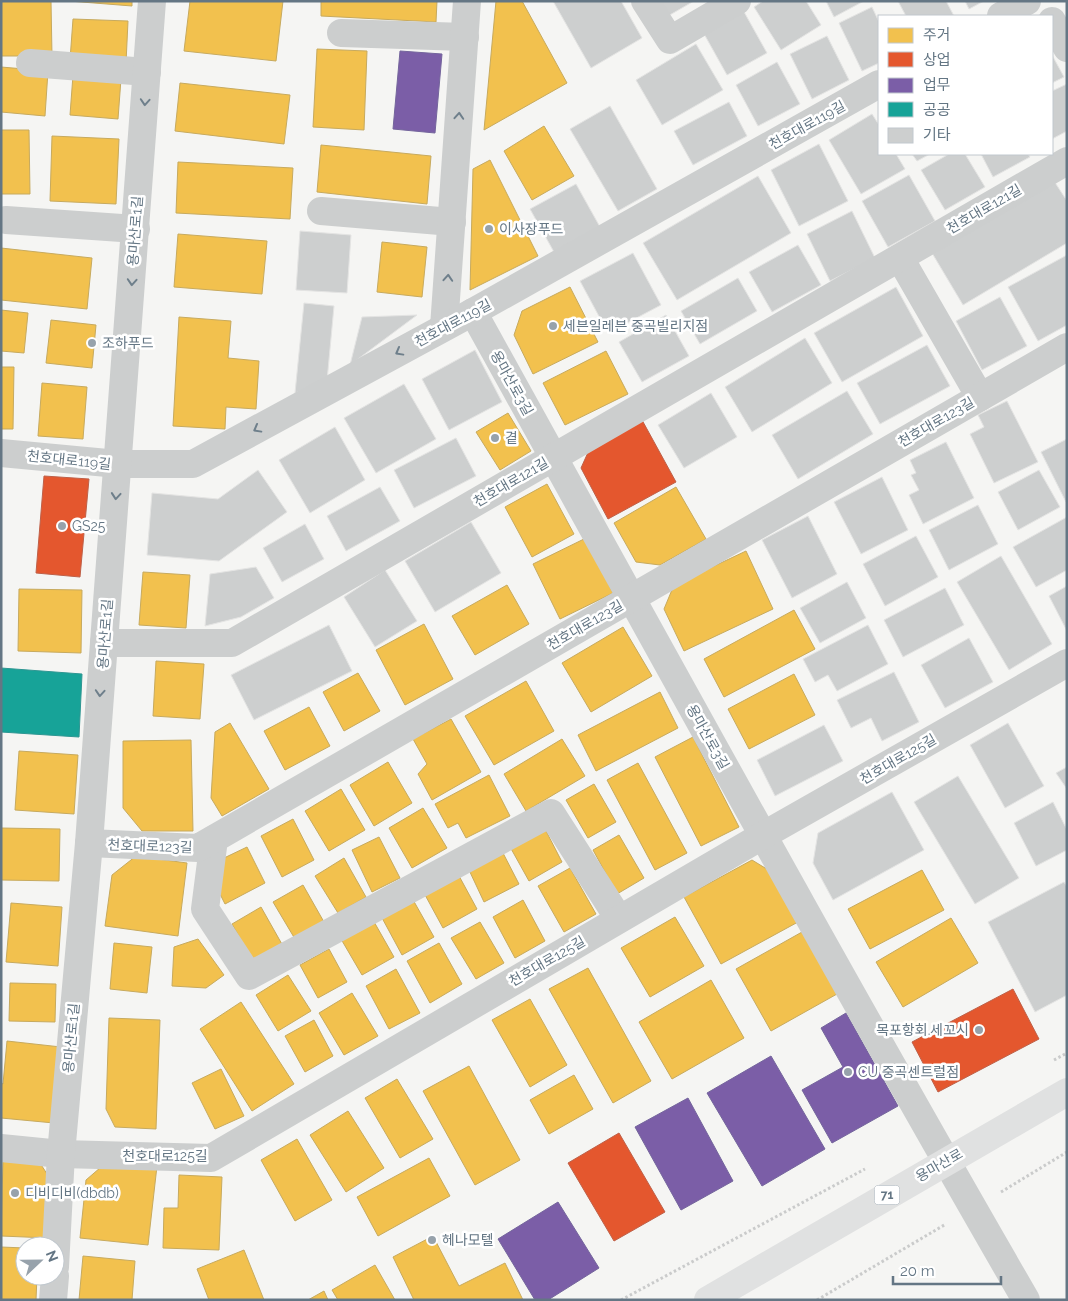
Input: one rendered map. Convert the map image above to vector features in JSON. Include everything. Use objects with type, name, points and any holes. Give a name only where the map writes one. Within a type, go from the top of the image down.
[{"type":"main road","name":"용마산로","points":[[708,1300],[1067,1092]]},
{"type":"street","name":"용마산로1길","points":[[57,1236],[61,1154],[89,843],[152,1]]},
{"type":"street","points":[[444,327],[467,1]]},
{"type":"street","points":[[645,1],[670,40],[737,1]]},
{"type":"street","points":[[1003,15],[1027,1]]},
{"type":"street","points":[[1040,1],[1048,15]]},
{"type":"street","points":[[1053,23],[1067,48]]},
{"type":"street","points":[[341,33],[465,37]]},
{"type":"street","points":[[30,63],[147,72]]},
{"type":"street","name":"천호대로119길","points":[[1,453],[118,464],[193,464],[473,312],[878,85]]},
{"type":"street","name":"천호대로121길","points":[[104,644],[232,643],[1067,161]]},
{"type":"street","points":[[321,211],[452,222]]},
{"type":"street","points":[[6,220],[136,229]]},
{"type":"street","points":[[900,258],[980,397]]},
{"type":"street","name":"용마산로3길","points":[[473,312],[762,836],[1026,1300]]},
{"type":"street","name":"천호대로123길","points":[[89,843],[198,848],[1067,347]]},
{"type":"street","name":"천호대로125길","points":[[1,1148],[61,1154],[211,1158],[762,836],[1067,663]]},
{"type":"street","points":[[214,839],[205,909],[249,976],[551,812],[619,919]]},
{"type":"street","points":[[53,1300],[54,1286]]},
{"type":"path","points":[[817,1300],[1067,1152]]},
{"type":"path","points":[[621,1300],[870,1166]]},
{"type":"building: 주거","points":[[1,1],[51,1],[52,56],[1,56]]},
{"type":"building: 주거","points":[[69,1],[132,1],[132,6]]},
{"type":"building: 주거","points":[[190,1],[283,1],[276,61],[184,51]]},
{"type":"building: 주거","points":[[321,1],[437,1],[436,22],[321,16]]},
{"type":"building: 주거","points":[[496,1],[522,1],[567,83],[484,130]]},
{"type":"building: 주거","points":[[73,19],[128,21],[126,63],[70,60]]},
{"type":"building: 주거","points":[[317,49],[367,51],[364,130],[313,127]]},
{"type":"building: 주거","points":[[1,67],[48,71],[45,116],[1,112]]},
{"type":"building: 주거","points":[[73,75],[121,79],[118,119],[70,115]]},
{"type":"building: 주거","points":[[180,83],[290,95],[284,144],[175,131]]},
{"type":"building: 주거","points":[[544,126],[574,176],[532,200],[504,151]]},
{"type":"building: 주거","points":[[1,130],[29,130],[30,194],[1,194]]},
{"type":"building: 주거","points":[[52,136],[119,139],[116,204],[50,201]]},
{"type":"building: 주거","points":[[321,145],[431,156],[427,204],[317,192]]},
{"type":"building: 주거","points":[[490,160],[538,256],[470,290],[473,169]]},
{"type":"building: 주거","points":[[178,162],[293,168],[290,219],[176,213]]},
{"type":"building: 주거","points":[[178,234],[267,241],[262,294],[174,287]]},
{"type":"building: 주거","points":[[382,242],[427,247],[422,297],[377,292]]},
{"type":"building: 주거","points":[[1,248],[92,258],[87,309],[1,300]]},
{"type":"building: 주거","points":[[570,287],[598,342],[533,374],[514,335],[522,311]]},
{"type":"building: 주거","points":[[1,310],[28,313],[24,353],[1,351]]},
{"type":"building: 주거","points":[[179,317],[231,321],[228,358],[259,361],[256,409],[226,407],[225,429],[173,426]]},
{"type":"building: 주거","points":[[51,320],[96,325],[92,368],[46,363]]},
{"type":"building: 주거","points":[[606,351],[628,394],[565,425],[543,383]]},
{"type":"building: 주거","points":[[1,367],[14,367],[13,429],[1,429]]},
{"type":"building: 주거","points":[[42,383],[87,387],[83,439],[38,436]]},
{"type":"building: 주거","points":[[508,413],[531,451],[500,470],[476,432]]},
{"type":"building: 주거","points":[[547,484],[574,534],[532,557],[505,507]]},
{"type":"building: 주거","points":[[676,487],[706,539],[660,565],[636,562],[614,523]]},
{"type":"building: 주거","points":[[586,538],[613,593],[560,619],[533,564]]},
{"type":"building: 주거","points":[[746,551],[773,609],[684,651],[664,609],[674,585]]},
{"type":"building: 주거","points":[[143,572],[190,575],[186,628],[139,625]]},
{"type":"building: 주거","points":[[507,585],[529,624],[475,655],[452,616]]},
{"type":"building: 주거","points":[[19,589],[82,590],[81,653],[18,651]]},
{"type":"building: 주거","points":[[794,610],[815,649],[724,697],[704,659]]},
{"type":"building: 주거","points":[[424,624],[453,679],[405,705],[376,650]]},
{"type":"building: 주거","points":[[623,627],[652,676],[591,712],[562,663]]},
{"type":"building: 주거","points":[[156,661],[204,664],[200,719],[153,716]]},
{"type":"building: 주거","points":[[358,673],[380,711],[344,731],[323,692]]},
{"type":"building: 주거","points":[[794,674],[815,715],[749,749],[728,709]]},
{"type":"building: 주거","points":[[526,681],[554,731],[494,765],[465,716]]},
{"type":"building: 주거","points":[[660,692],[678,728],[596,771],[578,735]]},
{"type":"building: 주거","points":[[309,707],[330,746],[285,770],[264,731]]},
{"type":"building: 주거","points":[[451,719],[481,772],[432,800],[418,774],[427,764],[413,739]]},
{"type":"building: 주거","points":[[230,723],[269,789],[222,816],[211,798],[215,732]]},
{"type":"building: 주거","points":[[693,737],[739,827],[701,846],[655,757]]},
{"type":"building: 주거","points":[[562,739],[585,776],[526,811],[504,774]]},
{"type":"building: 주거","points":[[191,740],[193,831],[142,831],[123,808],[123,741]]},
{"type":"building: 주거","points":[[19,751],[78,755],[74,814],[15,810]]},
{"type":"building: 주거","points":[[388,762],[412,803],[374,826],[350,785]]},
{"type":"building: 주거","points":[[638,763],[687,853],[655,870],[607,780]]},
{"type":"building: 주거","points":[[489,775],[510,816],[466,838],[458,823],[448,828],[435,804]]},
{"type":"building: 주거","points":[[594,784],[616,822],[588,838],[566,800]]},
{"type":"building: 주거","points":[[341,789],[365,830],[329,851],[305,811]]},
{"type":"building: 주거","points":[[423,808],[447,848],[412,868],[389,828]]},
{"type":"building: 주거","points":[[293,819],[314,860],[282,877],[261,836]]},
{"type":"building: 주거","points":[[544,827],[562,862],[529,881],[509,845]]},
{"type":"building: 주거","points":[[1,828],[60,829],[59,881],[1,880]]},
{"type":"building: 주거","points":[[619,835],[644,878],[617,894],[593,850]]},
{"type":"building: 주거","points":[[379,837],[400,878],[372,892],[352,850]]},
{"type":"building: 주거","points":[[247,847],[265,883],[225,904],[213,880],[224,858]]},
{"type":"building: 주거","points":[[503,853],[519,884],[484,902],[469,870]]},
{"type":"building: 주거","points":[[136,856],[187,863],[178,936],[105,926],[112,875]]},
{"type":"building: 주거","points":[[344,858],[366,897],[338,913],[315,876]]},
{"type":"building: 주거","points":[[752,860],[770,871],[798,922],[721,964],[684,897]]},
{"type":"building: 주거","points":[[570,868],[596,914],[564,932],[538,886]]},
{"type":"building: 주거","points":[[922,870],[944,910],[870,949],[848,909]]},
{"type":"building: 주거","points":[[458,874],[477,909],[443,928],[424,893]]},
{"type":"building: 주거","points":[[303,885],[324,922],[295,939],[273,902]]},
{"type":"building: 주거","points":[[412,898],[434,937],[402,955],[381,916]]},
{"type":"building: 주거","points":[[523,900],[545,941],[515,958],[493,917]]},
{"type":"building: 주거","points":[[11,903],[62,907],[58,966],[6,962]]},
{"type":"building: 주거","points":[[261,907],[283,946],[254,963],[232,924]]},
{"type":"building: 주거","points":[[675,917],[704,966],[650,997],[621,948]]},
{"type":"building: 주거","points":[[951,918],[978,963],[903,1007],[876,962]]},
{"type":"building: 주거","points":[[373,920],[394,957],[362,975],[341,939]]},
{"type":"building: 주거","points":[[480,922],[504,963],[476,979],[451,938]]},
{"type":"building: 주거","points":[[802,932],[837,994],[771,1031],[736,969]]},
{"type":"building: 주거","points":[[198,939],[224,975],[206,988],[172,986],[174,947]]},
{"type":"building: 주거","points":[[114,943],[152,947],[147,993],[110,989]]},
{"type":"building: 주거","points":[[439,943],[462,984],[430,1003],[407,961]]},
{"type":"building: 주거","points":[[329,949],[347,982],[318,998],[300,965]]},
{"type":"building: 주거","points":[[588,968],[651,1081],[613,1103],[549,989]]},
{"type":"building: 주거","points":[[396,969],[420,1013],[389,1029],[366,986]]},
{"type":"building: 주거","points":[[288,975],[311,1011],[278,1031],[256,995]]},
{"type":"building: 주거","points":[[711,980],[744,1038],[672,1079],[639,1022]]},
{"type":"building: 주거","points":[[10,983],[56,984],[55,1022],[9,1021]]},
{"type":"building: 주거","points":[[352,993],[378,1036],[344,1055],[319,1013]]},
{"type":"building: 주거","points":[[530,999],[567,1065],[530,1087],[492,1020]]},
{"type":"building: 주거","points":[[241,1002],[294,1084],[252,1111],[200,1029]]},
{"type":"building: 주거","points":[[109,1018],[160,1020],[156,1129],[115,1127],[106,1109]]},
{"type":"building: 주거","points":[[314,1020],[333,1056],[305,1072],[285,1036]]},
{"type":"building: 주거","points":[[7,1041],[61,1047],[54,1123],[1,1118],[1,1083],[3,1084]]},
{"type":"building: 주거","points":[[469,1066],[520,1160],[475,1185],[423,1091]]},
{"type":"building: 주거","points":[[221,1069],[244,1116],[215,1129],[192,1083]]},
{"type":"building: 주거","points":[[574,1075],[593,1109],[549,1134],[530,1100]]},
{"type":"building: 주거","points":[[397,1079],[433,1139],[400,1158],[365,1098]]},
{"type":"building: 주거","points":[[348,1111],[384,1168],[346,1192],[310,1135]]},
{"type":"building: 주거","points":[[297,1139],[332,1200],[295,1221],[261,1160]]},
{"type":"building: 주거","points":[[429,1158],[450,1196],[378,1236],[357,1197]]},
{"type":"building: 주거","points":[[3,1159],[38,1160],[51,1180],[49,1236],[1,1236]]},
{"type":"building: 주거","points":[[108,1161],[157,1166],[148,1245],[80,1238],[86,1180]]},
{"type":"building: 주거","points":[[179,1175],[222,1177],[219,1250],[163,1248],[164,1208],[178,1208]]},
{"type":"building: 주거","points":[[433,1236],[459,1286],[505,1263],[523,1300],[414,1300],[393,1257]]},
{"type":"building: 주거","points":[[1,1247],[15,1248],[15,1286],[37,1286],[36,1300],[1,1300]]},
{"type":"building: 주거","points":[[244,1250],[264,1300],[209,1300],[197,1269]]},
{"type":"building: 주거","points":[[83,1256],[135,1261],[132,1300],[79,1300]]},
{"type":"building: 주거","points":[[375,1265],[395,1300],[338,1300],[332,1290]]},
{"type":"building: 주거","points":[[324,1291],[328,1300],[308,1300]]},
{"type":"building: 상업","points":[[642,420],[676,482],[608,519],[581,468],[590,448]]},
{"type":"building: 상업","name":"GS25","points":[[44,476],[89,479],[80,577],[36,573]]},
{"type":"building: 상업","points":[[1013,989],[1039,1039],[938,1092],[912,1042]]},
{"type":"building: 상업","points":[[619,1133],[665,1212],[614,1241],[568,1163]]},
{"type":"building: 업무","points":[[400,51],[442,54],[435,133],[393,129]]},
{"type":"building: 업무","points":[[846,1013],[898,1106],[832,1143],[802,1090],[843,1067],[821,1028]]},
{"type":"building: 업무","points":[[771,1056],[825,1149],[762,1186],[707,1093]]},
{"type":"building: 업무","points":[[688,1098],[733,1181],[681,1210],[635,1127]]},
{"type":"building: 업무","points":[[558,1202],[599,1268],[548,1300],[535,1300],[498,1239]]},
{"type":"building: 공공","points":[[1,668],[82,674],[79,737],[1,732]]},
{"type":"building: 기타","points":[[553,1],[621,1],[642,38],[591,68]]},
{"type":"building: 기타","points":[[660,1],[694,1],[668,16]]},
{"type":"building: 기타","points":[[763,1],[806,1],[821,25],[781,50],[754,7]]},
{"type":"building: 기타","points":[[826,1],[864,1],[834,17]]},
{"type":"building: 기타","points":[[898,1],[946,1],[953,15],[905,15]]},
{"type":"building: 기타","points":[[965,1],[984,1],[969,9]]},
{"type":"building: 기타","points":[[872,7],[878,20],[878,63],[862,71],[839,23]]},
{"type":"building: 기타","points":[[743,10],[767,53],[727,75],[703,32]]},
{"type":"building: 기타","points":[[827,36],[849,80],[812,99],[790,54]]},
{"type":"building: 기타","points":[[696,44],[723,90],[662,125],[636,80]]},
{"type":"building: 기타","points":[[1053,57],[1064,77],[1053,82]]},
{"type":"building: 기타","points":[[777,62],[800,104],[758,126],[736,85]]},
{"type":"building: 기타","points":[[1067,84],[1067,131],[1053,138],[1053,91]]},
{"type":"building: 기타","points":[[729,102],[747,136],[693,165],[674,131]]},
{"type":"building: 기타","points":[[610,106],[657,189],[618,211],[570,129]]},
{"type":"building: 기타","points":[[872,114],[878,123],[878,155],[897,155],[905,169],[861,194],[829,140]]},
{"type":"building: 기타","points":[[819,144],[848,201],[799,226],[771,170]]},
{"type":"building: 기타","points":[[913,155],[928,155],[917,161]]},
{"type":"building: 기타","points":[[947,155],[966,155],[985,187],[945,210],[921,170]]},
{"type":"building: 기타","points":[[982,155],[1029,155],[1030,157],[993,177]]},
{"type":"building: 기타","points":[[909,175],[935,221],[888,247],[862,201]]},
{"type":"building: 기타","points":[[758,176],[791,233],[677,300],[643,243]]},
{"type":"building: 기타","points":[[1054,181],[1067,201],[1067,243],[963,305],[932,253]]},
{"type":"building: 기타","points":[[576,184],[600,227],[554,252],[530,209]]},
{"type":"building: 기타","points":[[852,211],[875,258],[830,281],[807,234]]},
{"type":"building: 기타","points":[[300,231],[351,235],[347,293],[296,290]]},
{"type":"building: 기타","points":[[798,245],[821,285],[772,312],[749,272]]},
{"type":"building: 기타","points":[[633,253],[661,305],[608,333],[580,281]]},
{"type":"building: 기타","points":[[1067,255],[1067,325],[1038,341],[1008,287]]},
{"type":"building: 기타","points":[[738,278],[757,311],[700,344],[681,311]]},
{"type":"building: 기타","points":[[896,287],[923,336],[842,382],[814,333]]},
{"type":"building: 기타","points":[[1000,297],[1027,346],[982,370],[956,321]]},
{"type":"building: 기타","points":[[304,303],[334,306],[327,381],[295,393]]},
{"type":"building: 기타","points":[[417,315],[350,365],[362,317]]},
{"type":"building: 기타","points":[[666,315],[689,356],[642,382],[619,342]]},
{"type":"building: 기타","points":[[805,338],[832,383],[752,432],[725,387]]},
{"type":"building: 기타","points":[[927,345],[950,386],[880,424],[857,383]]},
{"type":"building: 기타","points":[[475,350],[502,402],[449,430],[422,379]]},
{"type":"building: 기타","points":[[404,384],[436,439],[376,473],[344,418]]},
{"type":"building: 기타","points":[[847,391],[873,434],[798,479],[772,435]]},
{"type":"building: 기타","points":[[711,393],[737,437],[684,468],[658,425]]},
{"type":"building: 기타","points":[[1007,401],[1038,462],[994,483],[970,434],[984,427],[978,415]]},
{"type":"building: 기타","points":[[335,427],[365,480],[310,513],[279,460]]},
{"type":"building: 기타","points":[[456,438],[476,476],[414,508],[394,470]]},
{"type":"building: 기타","points":[[1067,439],[1067,502],[1066,502],[1041,452]]},
{"type":"building: 기타","points":[[946,442],[974,498],[923,524],[909,495],[919,490],[911,475],[916,473],[910,460]]},
{"type":"building: 기타","points":[[258,470],[287,512],[219,561],[147,555],[152,493],[218,499]]},
{"type":"building: 기타","points":[[1039,470],[1060,507],[1018,530],[998,492]]},
{"type":"building: 기타","points":[[882,477],[908,530],[861,554],[834,502]]},
{"type":"building: 기타","points":[[380,487],[400,521],[346,551],[327,516]]},
{"type":"building: 기타","points":[[978,505],[998,544],[949,570],[929,530]]},
{"type":"building: 기타","points":[[808,516],[837,574],[792,598],[762,540]]},
{"type":"building: 기타","points":[[1067,517],[1067,570],[1036,587],[1013,547]]},
{"type":"building: 기타","points":[[471,522],[501,573],[435,612],[405,561]]},
{"type":"building: 기타","points":[[305,524],[324,559],[282,582],[263,548]]},
{"type":"building: 기타","points":[[916,536],[938,577],[885,606],[863,564]]},
{"type":"building: 기타","points":[[1001,556],[1052,644],[1009,670],[957,582]]},
{"type":"building: 기타","points":[[256,567],[274,598],[241,617],[205,626],[210,574]]},
{"type":"building: 기타","points":[[385,570],[417,621],[375,647],[344,597]]},
{"type":"building: 기타","points":[[847,582],[866,618],[820,643],[800,608]]},
{"type":"building: 기타","points":[[1067,586],[1067,631],[1049,596]]},
{"type":"building: 기타","points":[[945,588],[964,625],[903,657],[884,620]]},
{"type":"building: 기타","points":[[329,625],[352,671],[254,720],[231,675]]},
{"type":"building: 기타","points":[[868,625],[888,664],[837,691],[828,675],[815,682],[803,659]]},
{"type":"building: 기타","points":[[969,638],[993,682],[945,708],[921,665]]},
{"type":"building: 기타","points":[[894,672],[919,722],[882,741],[871,718],[851,728],[837,700]]},
{"type":"building: 기타","points":[[1008,723],[1044,786],[1005,808],[970,745]]},
{"type":"building: 기타","points":[[824,725],[843,761],[775,796],[757,760]]},
{"type":"building: 기타","points":[[1067,767],[1067,789],[1056,773]]},
{"type":"building: 기타","points":[[958,776],[1019,878],[975,904],[914,802]]},
{"type":"building: 기타","points":[[892,792],[924,850],[833,900],[813,863],[818,833]]},
{"type":"building: 기타","points":[[1053,802],[1067,830],[1067,850],[1036,866],[1014,823]]},
{"type":"building: 기타","points":[[1064,882],[1067,887],[1067,995],[1035,1012],[988,922]]},
{"type":"place","name":"이사장푸드","points":[[489,229]]},
{"type":"place","name":"세븐일레븐 중곡빌리지점","points":[[553,326]]},
{"type":"place","name":"조하푸드","points":[[92,343]]},
{"type":"place","name":"곁","points":[[495,438]]},
{"type":"place","name":"GS25","points":[[62,526]]},
{"type":"place","name":"목포항회.세꼬시","points":[[979,1030]]},
{"type":"place","name":"CU 중곡센트럴점","points":[[848,1072]]},
{"type":"place","name":"디비디비(dbdb)","points":[[15,1193]]},
{"type":"place","name":"헤나모텔","points":[[432,1240]]}]
